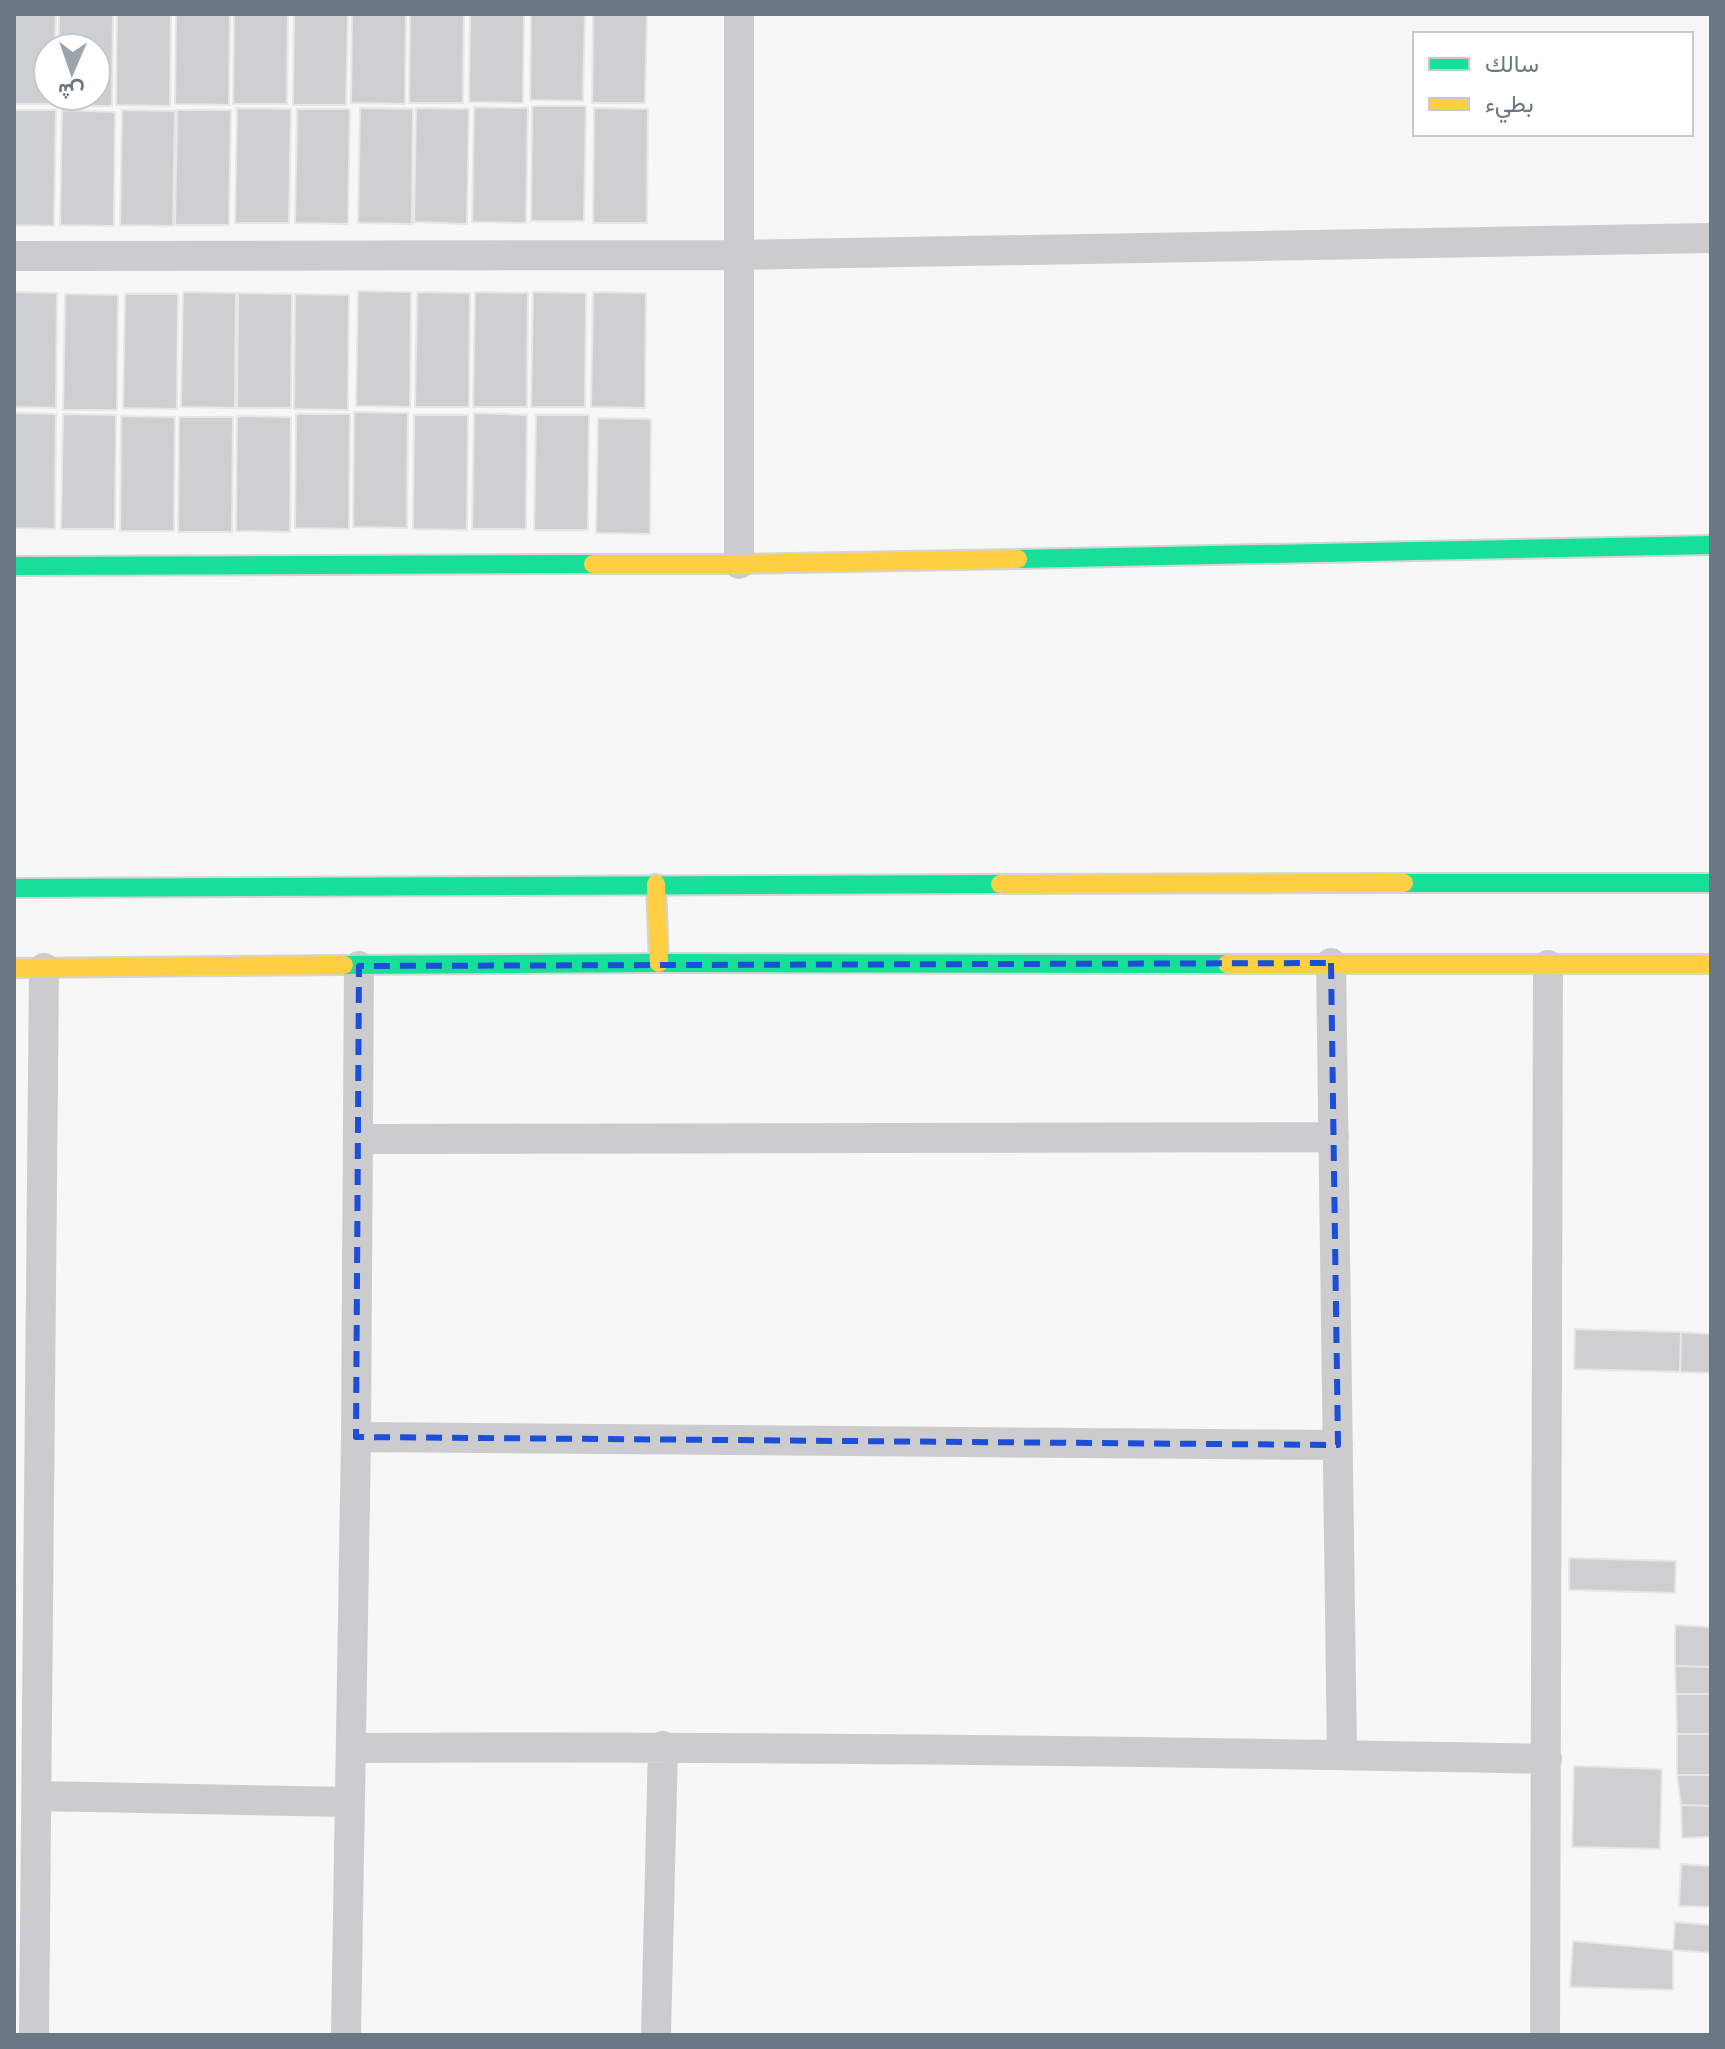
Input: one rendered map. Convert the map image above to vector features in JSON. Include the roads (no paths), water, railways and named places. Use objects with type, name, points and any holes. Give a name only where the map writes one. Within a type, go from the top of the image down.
[{"type":"street","points":[[739,14],[739,564]]},
{"type":"street","points":[[14,256],[738,255],[1711,238]]},
{"type":"street","points":[[14,566],[739,564],[1711,545]]},
{"type":"street","points":[[14,888],[1711,883]]},
{"type":"street","points":[[656,884],[659,963]]},
{"type":"street","points":[[14,968],[659,963],[1711,964]]},
{"type":"street","points":[[1331,963],[1342,1755]]},
{"type":"street","points":[[1545,2035],[1548,965]]},
{"type":"street","points":[[346,2035],[356,1437],[359,966]]},
{"type":"street","points":[[34,2035],[24,1932],[37,1796],[44,968]]},
{"type":"street","points":[[358,1139],[1334,1137]]},
{"type":"street","points":[[356,1437],[1338,1445]]},
{"type":"street","points":[[351,1748],[663,1746],[1547,1759]]},
{"type":"street","points":[[656,2035],[663,1746]]},
{"type":"street","points":[[37,1796],[350,1802]]}]
